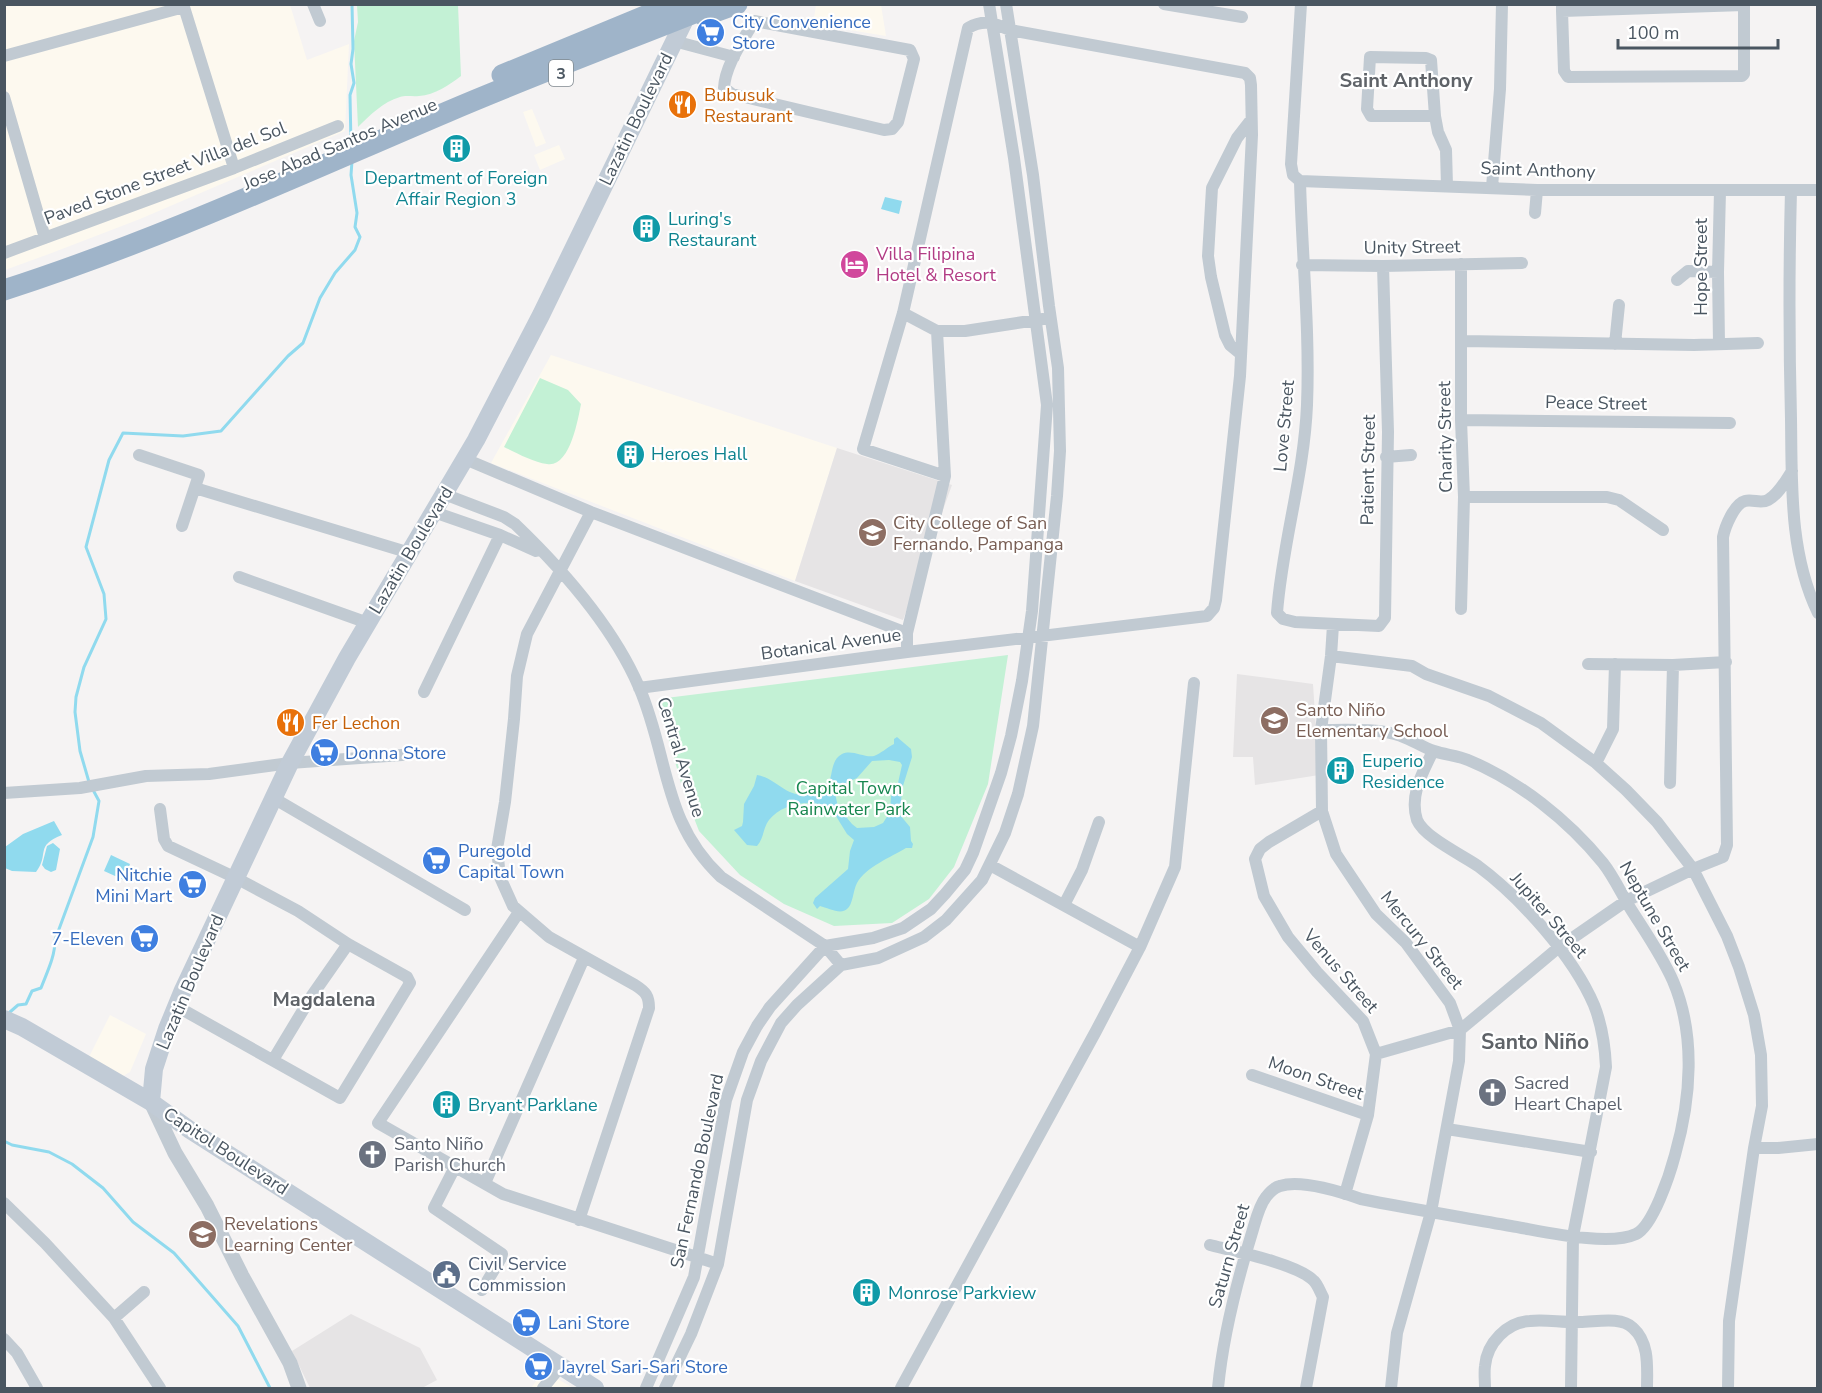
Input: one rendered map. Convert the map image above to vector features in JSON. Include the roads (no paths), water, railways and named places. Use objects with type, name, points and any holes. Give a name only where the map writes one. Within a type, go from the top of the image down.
[{"type":"highway","name":"3","points":[[448,107],[717,4]]},
{"type":"highway","name":"Jose Abad Santos Avenue","points":[[4,279],[378,137],[536,60],[683,15],[737,4]]},
{"type":"highway","name":"3","points":[[378,137],[448,107],[683,15]]},
{"type":"highway","name":"Jose Abad Santos Avenue","points":[[4,290],[124,247],[270,189],[333,154]]},
{"type":"main road","name":"Lazatin Boulevard","points":[[151,1102],[154,1069],[176,1006],[290,764],[368,623],[465,459],[541,315],[683,15]]},
{"type":"main road","name":"Capitol Boulevard","points":[[4,1019],[22,1027],[151,1102],[190,1130],[595,1389]]},
{"type":"street","points":[[313,4],[320,21]]},
{"type":"street","points":[[825,946],[873,938],[903,928],[931,909],[965,870],[983,828],[1001,773],[1017,706],[1035,577],[1047,405],[1014,158],[989,4]]},
{"type":"street","points":[[841,965],[878,958],[924,937],[965,901],[982,879],[1005,833],[1018,794],[1034,726],[1060,451],[1058,368],[1034,175],[1006,4]]},
{"type":"street","points":[[1164,4],[1242,17]]},
{"type":"street","name":"Love Street","points":[[1301,4],[1291,164],[1293,175],[1300,181],[1307,406],[1299,478],[1280,581],[1277,614],[1283,619],[1295,622],[1333,625]]},
{"type":"street","points":[[1492,187],[1500,89],[1502,4]]},
{"type":"street","points":[[1744,4],[1745,71],[1742,76],[1568,77],[1564,71],[1562,8],[1744,4]]},
{"type":"street","points":[[4,56],[184,7],[234,168]]},
{"type":"street","points":[[683,15],[734,57]]},
{"type":"street","points":[[754,21],[910,50],[914,59],[898,122],[892,129],[884,130],[732,94],[724,88],[724,81],[734,57],[754,21]]},
{"type":"street","points":[[945,476],[863,448],[903,313],[968,28],[977,23],[990,21],[1010,30],[1245,73],[1250,78],[1251,120],[1241,354]]},
{"type":"street","points":[[1435,116],[1371,116],[1367,109],[1370,57],[1429,58],[1431,60],[1435,116],[1438,132],[1446,150],[1447,186]]},
{"type":"street","points":[[4,97],[45,238]]},
{"type":"street","points":[[1241,354],[1230,345],[1225,335],[1208,256],[1212,188],[1237,138],[1251,120]]},
{"type":"street","name":"Paved Stone Street Villa del Sol","points":[[4,253],[234,168],[338,126]]},
{"type":"street","name":"Saint Anthony","points":[[1300,181],[1537,190],[1818,190]]},
{"type":"street","points":[[1535,213],[1537,190]]},
{"type":"street","points":[[1791,190],[1789,289],[1792,471],[1796,542],[1808,593],[1818,613]]},
{"type":"street","name":"Hope Street","points":[[1719,344],[1720,191]]},
{"type":"street","name":"Unity Street","points":[[1302,265],[1522,263]]},
{"type":"street","name":"Charity Street","points":[[1461,264],[1463,341],[1461,420],[1464,497],[1461,609]]},
{"type":"street","name":"Patient Street","points":[[1333,625],[1379,626],[1384,618],[1388,432],[1383,266]]},
{"type":"street","points":[[1677,280],[1688,271],[1718,272]]},
{"type":"street","points":[[1615,344],[1619,305]]},
{"type":"street","points":[[903,313],[937,331],[965,331],[1051,318]]},
{"type":"street","points":[[907,652],[907,633],[945,476],[937,331]]},
{"type":"street","points":[[1463,341],[1615,344],[1758,342]]},
{"type":"street","name":"Botanical Avenue","points":[[639,688],[907,652],[1207,616],[1211,613],[1216,600],[1241,354]]},
{"type":"street","name":"Peace Street","points":[[1461,420],[1730,423]]},
{"type":"street","points":[[138,455],[199,475],[182,526]]},
{"type":"street","points":[[1386,456],[1411,455]]},
{"type":"street","points":[[465,459],[591,512],[907,633]]},
{"type":"street","points":[[1765,501],[1779,490],[1792,471]]},
{"type":"street","points":[[195,488],[410,553]]},
{"type":"street","name":"Central Avenue","points":[[444,494],[504,517],[515,524],[580,596],[612,639],[639,688],[675,809],[696,849],[708,864],[734,887],[825,946],[841,965]]},
{"type":"street","points":[[1464,497],[1606,497],[1619,500],[1663,530]]},
{"type":"street","points":[[1376,1054],[1460,1030],[1558,948],[1626,901],[1723,856],[1727,845],[1723,537],[1728,520],[1743,502],[1794,502]]},
{"type":"street","name":"Central Avenue","points":[[434,512],[500,535],[543,554]]},
{"type":"street","points":[[579,1220],[649,1008],[646,992],[549,938],[519,912],[513,906],[500,877],[497,849],[505,802],[517,676],[527,634],[591,512]]},
{"type":"street","points":[[424,692],[500,535]]},
{"type":"street","points":[[239,577],[368,623]]},
{"type":"street","name":"Mercury Street","points":[[1333,625],[1321,730],[1322,811],[1336,854],[1376,914],[1406,943],[1450,1003],[1460,1030],[1460,1061],[1447,1129],[1431,1212],[1397,1333],[1391,1389]]},
{"type":"street","points":[[1331,656],[1412,666],[1426,674],[1489,696],[1541,723],[1596,763],[1641,805],[1693,869],[1727,936],[1754,1015],[1763,1077],[1762,1106],[1729,1321],[1728,1389]]},
{"type":"street","points":[[1587,664],[1673,665],[1726,662]]},
{"type":"street","points":[[1596,763],[1613,729],[1616,664]]},
{"type":"street","points":[[1670,783],[1673,665]]},
{"type":"street","points":[[901,1389],[1140,946],[1175,867],[1194,683]]},
{"type":"street","name":"Neptune Street","points":[[1321,730],[1368,731],[1400,735],[1433,751],[1464,758],[1489,769],[1527,792],[1580,837],[1605,865],[1652,941],[1673,981],[1682,1015],[1689,1057],[1684,1111],[1670,1176],[1644,1229],[1620,1238],[1574,1236],[1431,1212]]},
{"type":"street","name":"Jupiter Street","points":[[1433,751],[1417,784],[1414,806],[1418,822],[1429,835],[1478,866],[1517,900],[1558,948],[1579,977],[1595,1006],[1605,1043],[1606,1067],[1574,1236],[1571,1389]]},
{"type":"street","points":[[4,793],[80,788],[146,776],[209,774],[290,764],[402,755]]},
{"type":"street","points":[[274,799],[465,910]]},
{"type":"street","points":[[160,810],[166,845],[298,911],[348,944],[407,978],[410,983],[340,1098],[176,1006]]},
{"type":"street","name":"Venus Street","points":[[1322,811],[1289,829],[1260,849],[1255,860],[1264,896],[1288,937],[1363,1021],[1376,1054],[1368,1115],[1345,1194]]},
{"type":"street","points":[[1064,905],[1082,870],[1099,822]]},
{"type":"street","points":[[990,865],[1140,946]]},
{"type":"street","points":[[519,912],[378,1123],[503,1194],[718,1264]]},
{"type":"street","points":[[273,1060],[311,997],[348,944]]},
{"type":"street","name":"San Fernando Boulevard","points":[[646,1389],[694,1278],[726,1100],[743,1052],[770,1007],[825,946]]},
{"type":"street","points":[[485,1183],[584,958]]},
{"type":"street","name":"San Fernando Boulevard","points":[[665,1389],[691,1334],[718,1264],[747,1100],[760,1061],[771,1039],[789,1014],[841,965]]},
{"type":"street","name":"Moon Street","points":[[1252,1075],[1368,1115]]},
{"type":"street","points":[[151,1102],[175,1153],[207,1206],[290,1363],[299,1389]]},
{"type":"street","points":[[1447,1129],[1591,1152]]},
{"type":"street","points":[[1754,1148],[1818,1144]]},
{"type":"street","points":[[455,1167],[434,1209],[502,1254],[482,1290]]},
{"type":"street","name":"Saturn Street","points":[[1218,1389],[1232,1303],[1264,1198],[1273,1190],[1281,1186],[1301,1184],[1361,1199],[1431,1212]]},
{"type":"street","points":[[4,1203],[45,1243],[114,1318],[160,1389]]},
{"type":"street","points":[[1209,1245],[1298,1271],[1313,1280],[1323,1297],[1306,1389]]},
{"type":"street","points":[[114,1318],[144,1292]]},
{"type":"street","points":[[1485,1389],[1485,1365],[1498,1336],[1510,1325],[1529,1321],[1622,1321],[1633,1328],[1642,1339],[1647,1357],[1647,1389]]},
{"type":"street","points":[[4,1339],[17,1353],[38,1389]]},
{"type":"street","points":[[543,1389],[561,1366]]},
{"type":"water","points":[[885,197],[902,201],[899,214],[881,209]]},
{"type":"water","points":[[897,737],[911,749],[912,757],[902,789],[900,815],[910,827],[912,848],[906,848],[866,872],[857,883],[851,904],[844,911],[820,906],[817,909],[813,903],[815,898],[848,869],[854,840],[847,834],[831,808],[806,803],[789,806],[775,814],[767,823],[757,846],[747,845],[734,830],[742,826],[744,804],[757,775],[792,793],[818,794],[826,789],[834,762],[842,754],[850,752],[874,756],[894,744],[894,739]],"holes":[[[872,761],[900,762],[902,765],[898,783],[891,796],[890,812],[883,823],[874,827],[857,828],[838,807],[835,793],[843,784],[857,778]]]},
{"type":"water","points":[[54,821],[62,835],[53,839],[45,847],[36,872],[12,871],[5,868],[5,847],[23,834]]},
{"type":"water","points":[[53,843],[60,849],[56,870],[51,872],[42,865],[47,846]]},
{"type":"water","points":[[111,855],[130,864],[124,880],[104,871]]},
{"type":"waterway","points":[[351,145],[350,95],[354,83],[351,64],[352,4]]},
{"type":"waterway","points":[[89,782],[80,751],[75,712],[76,697],[84,667],[106,619],[104,594],[86,547],[109,460],[123,433],[183,436],[221,431],[288,356],[303,343],[320,298],[335,273],[355,250],[360,237],[355,227],[357,213],[351,175],[352,161]]},
{"type":"waterway","points":[[10,1012],[18,1005],[26,1004],[32,991],[41,988],[50,964],[55,940],[93,837],[99,801],[92,788]]},
{"type":"waterway","points":[[4,1141],[12,1145],[49,1152],[72,1164],[103,1188],[133,1222],[174,1253],[238,1326],[270,1388]]},
{"type":"place","name":"City Convenience Store","points":[[711,32]]},
{"type":"place","name":"Bubusuk Restaurant","points":[[683,105]]},
{"type":"place","name":"Department of Foreign Affair Region 3","points":[[456,149]]},
{"type":"place","name":"Luring's Restaurant","points":[[647,229]]},
{"type":"place","name":"Villa Filipina Hotel & Resort","points":[[855,264]]},
{"type":"place","name":"Heroes Hall","points":[[630,454]]},
{"type":"place","name":"City College of San Fernando, Pampanga","points":[[872,533]]},
{"type":"place","name":"Santo Niño Elementary School","points":[[1275,720]]},
{"type":"place","name":"Fer Lechon","points":[[291,723]]},
{"type":"place","name":"Donna Store","points":[[324,753]]},
{"type":"place","name":"Euperio Residence","points":[[1341,771]]},
{"type":"place","name":"Puregold Capital Town","points":[[437,861]]},
{"type":"place","name":"Nitchie Mini Mart","points":[[193,885]]},
{"type":"place","name":"7-Eleven","points":[[145,939]]},
{"type":"place","name":"Sacred Heart Chapel","points":[[1493,1093]]},
{"type":"place","name":"Bryant Parklane","points":[[447,1105]]},
{"type":"place","name":"Santo Niño Parish Church","points":[[373,1154]]},
{"type":"place","name":"Revelations Learning Center","points":[[203,1234]]},
{"type":"place","name":"Civil Service Commission","points":[[447,1274]]},
{"type":"place","name":"Monrose Parkview","points":[[867,1293]]},
{"type":"place","name":"Lani Store","points":[[527,1323]]},
{"type":"place","name":"Jayrel Sari-Sari Store","points":[[539,1367]]},
{"type":"district","name":"Saint Anthony","points":[[1406,80]]},
{"type":"district","name":"Magdalena","points":[[324,999]]},
{"type":"district","name":"Santo Niño","points":[[1535,1042]]},
{"type":"park label","name":"Capital Town Rainwater Park","points":[[849,798]]}]
